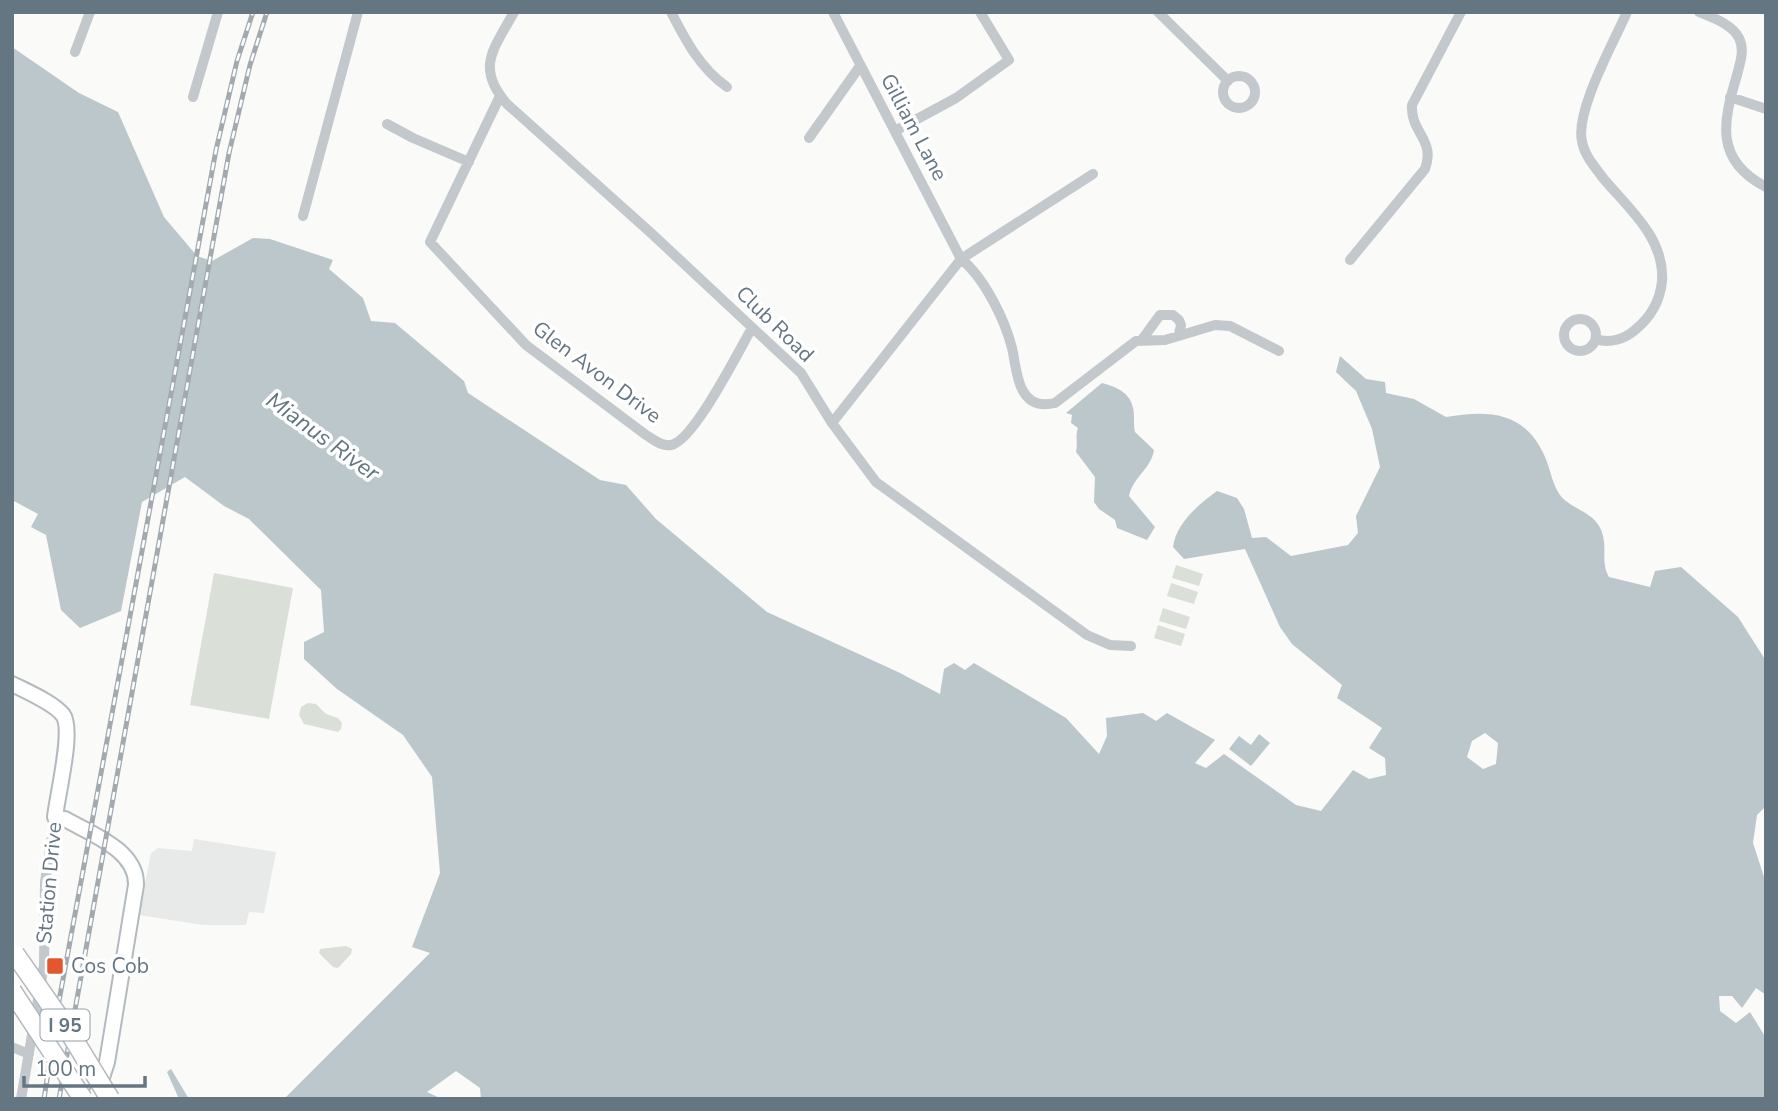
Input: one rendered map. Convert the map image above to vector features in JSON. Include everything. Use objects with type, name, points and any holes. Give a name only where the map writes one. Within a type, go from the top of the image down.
[{"type":"highway","name":"I 95","points":[[15,954],[68,1030],[110,1099]]},
{"type":"highway","name":"I 95","points":[[12,991],[83,1099]]},
{"type":"main road","name":"Station Drive","points":[[12,684],[59,711],[66,722],[68,732],[55,817]]},
{"type":"main road","points":[[55,817],[65,819],[120,852],[133,866],[137,881],[107,1062],[95,1099]]},
{"type":"street","points":[[75,52],[90,12]]},
{"type":"street","points":[[193,97],[218,12]]},
{"type":"street","points":[[303,216],[358,12]]},
{"type":"street","name":"Club Road","points":[[514,12],[489,65],[491,81],[500,96],[801,373],[832,423],[876,482],[1087,635],[1110,645],[1131,646]]},
{"type":"street","points":[[671,12],[682,37],[702,65],[727,87]]},
{"type":"street","name":"Gilliam Lane","points":[[833,12],[961,259],[971,267],[1007,331],[1022,389],[1029,399],[1042,406],[1055,403],[1122,350],[1136,341],[1141,341]]},
{"type":"street","points":[[895,131],[956,98],[1009,60],[980,12]]},
{"type":"street","points":[[1158,12],[1228,81]]},
{"type":"street","points":[[1350,260],[1425,169],[1429,157],[1428,149],[1412,119],[1412,105],[1461,12]]},
{"type":"street","points":[[1596,339],[1608,341],[1628,337],[1650,317],[1662,285],[1660,256],[1649,233],[1594,167],[1581,141],[1583,115],[1627,12]]},
{"type":"street","points":[[1699,12],[1732,29],[1742,46],[1725,123],[1728,147],[1745,174],[1766,187]]},
{"type":"street","points":[[1717,20],[1726,12]]},
{"type":"street","points":[[809,138],[860,66]]},
{"type":"street","name":"Glen Avon Drive","points":[[500,96],[430,242],[526,345],[663,445],[673,446],[699,419],[751,328]]},
{"type":"street","points":[[1730,97],[1766,109]]},
{"type":"street","points":[[387,124],[468,162]]},
{"type":"street","points":[[832,423],[961,259],[1093,174]]},
{"type":"street","points":[[1141,341],[1160,315],[1167,313],[1179,320],[1180,334]]},
{"type":"street","points":[[1141,341],[1165,340],[1215,325],[1230,326],[1279,351]]},
{"type":"street","name":"Station Drive","points":[[21,1099],[44,965],[45,882],[55,817]]},
{"type":"street","points":[[12,1047],[29,1054]]},
{"type":"shaded area","points":[[1176,565],[1203,574],[1199,586],[1172,578]]},
{"type":"shaded area","points":[[214,573],[293,588],[269,719],[190,705]]},
{"type":"shaded area","points":[[1171,583],[1198,592],[1194,604],[1167,596]]},
{"type":"shaded area","points":[[1163,608],[1190,617],[1186,629],[1159,621]]},
{"type":"shaded area","points":[[1158,625],[1185,634],[1181,646],[1154,638]]},
{"type":"shaded area","points":[[308,703],[316,704],[326,714],[338,718],[342,723],[341,729],[338,732],[304,724],[299,715],[301,707]]},
{"type":"shaded area","points":[[194,839],[276,852],[264,913],[249,912],[246,925],[203,925],[139,915],[151,853],[158,848],[192,851]]},
{"type":"shaded area","points":[[346,946],[352,949],[351,954],[338,968],[333,967],[319,953],[320,949]]},
{"type":"water","name":"Mianus River","points":[[12,47],[79,93],[118,112],[164,217],[197,256],[212,261],[253,238],[270,239],[333,260],[329,269],[363,298],[371,321],[395,323],[464,381],[468,393],[600,480],[626,485],[656,519],[767,612],[940,694],[944,669],[954,663],[965,670],[974,663],[1066,718],[1099,754],[1107,736],[1106,718],[1143,713],[1156,721],[1167,713],[1215,740],[1195,763],[1206,768],[1224,754],[1296,805],[1321,811],[1353,770],[1369,779],[1386,775],[1385,758],[1369,748],[1382,728],[1337,698],[1342,685],[1292,644],[1280,627],[1245,549],[1184,559],[1173,547],[1183,522],[1217,491],[1237,498],[1244,509],[1252,538],[1266,537],[1291,556],[1348,545],[1358,533],[1356,516],[1380,467],[1372,429],[1356,391],[1336,372],[1340,356],[1366,379],[1385,382],[1386,393],[1414,399],[1446,417],[1491,414],[1516,422],[1537,442],[1562,497],[1590,516],[1599,526],[1604,540],[1605,565],[1609,577],[1650,587],[1655,571],[1681,567],[1738,617],[1766,661],[1766,806],[1757,815],[1753,843],[1766,883],[1766,995],[1756,988],[1742,1008],[1732,996],[1719,996],[1720,1011],[1736,1023],[1750,1012],[1766,1038],[1766,1099],[481,1099],[480,1088],[456,1071],[427,1092],[442,1099],[284,1099],[430,953],[412,947],[440,873],[432,777],[403,735],[337,689],[304,659],[304,642],[324,632],[321,590],[249,519],[224,506],[185,477],[142,502],[121,611],[80,628],[61,610],[46,535],[31,527],[38,514],[12,500]],"holes":[[[1485,733],[1498,743],[1496,764],[1483,769],[1467,757],[1472,741]]]},
{"type":"water","points":[[1102,383],[1126,394],[1134,411],[1135,432],[1154,450],[1129,496],[1155,527],[1147,540],[1117,528],[1115,520],[1099,509],[1094,502],[1095,477],[1076,452],[1078,428],[1071,423],[1072,415],[1066,413]]},
{"type":"water","points":[[1259,734],[1270,743],[1251,766],[1229,749],[1239,736],[1251,745]]},
{"type":"water","points":[[171,1069],[189,1099],[179,1099],[167,1072]]},
{"type":"railway","points":[[44,1099],[59,1001],[216,150],[237,61],[253,12]]},
{"type":"railway","points":[[59,1099],[229,153],[250,65],[267,12]]},
{"type":"place","name":"Cos Cob","points":[[55,966]]}]
